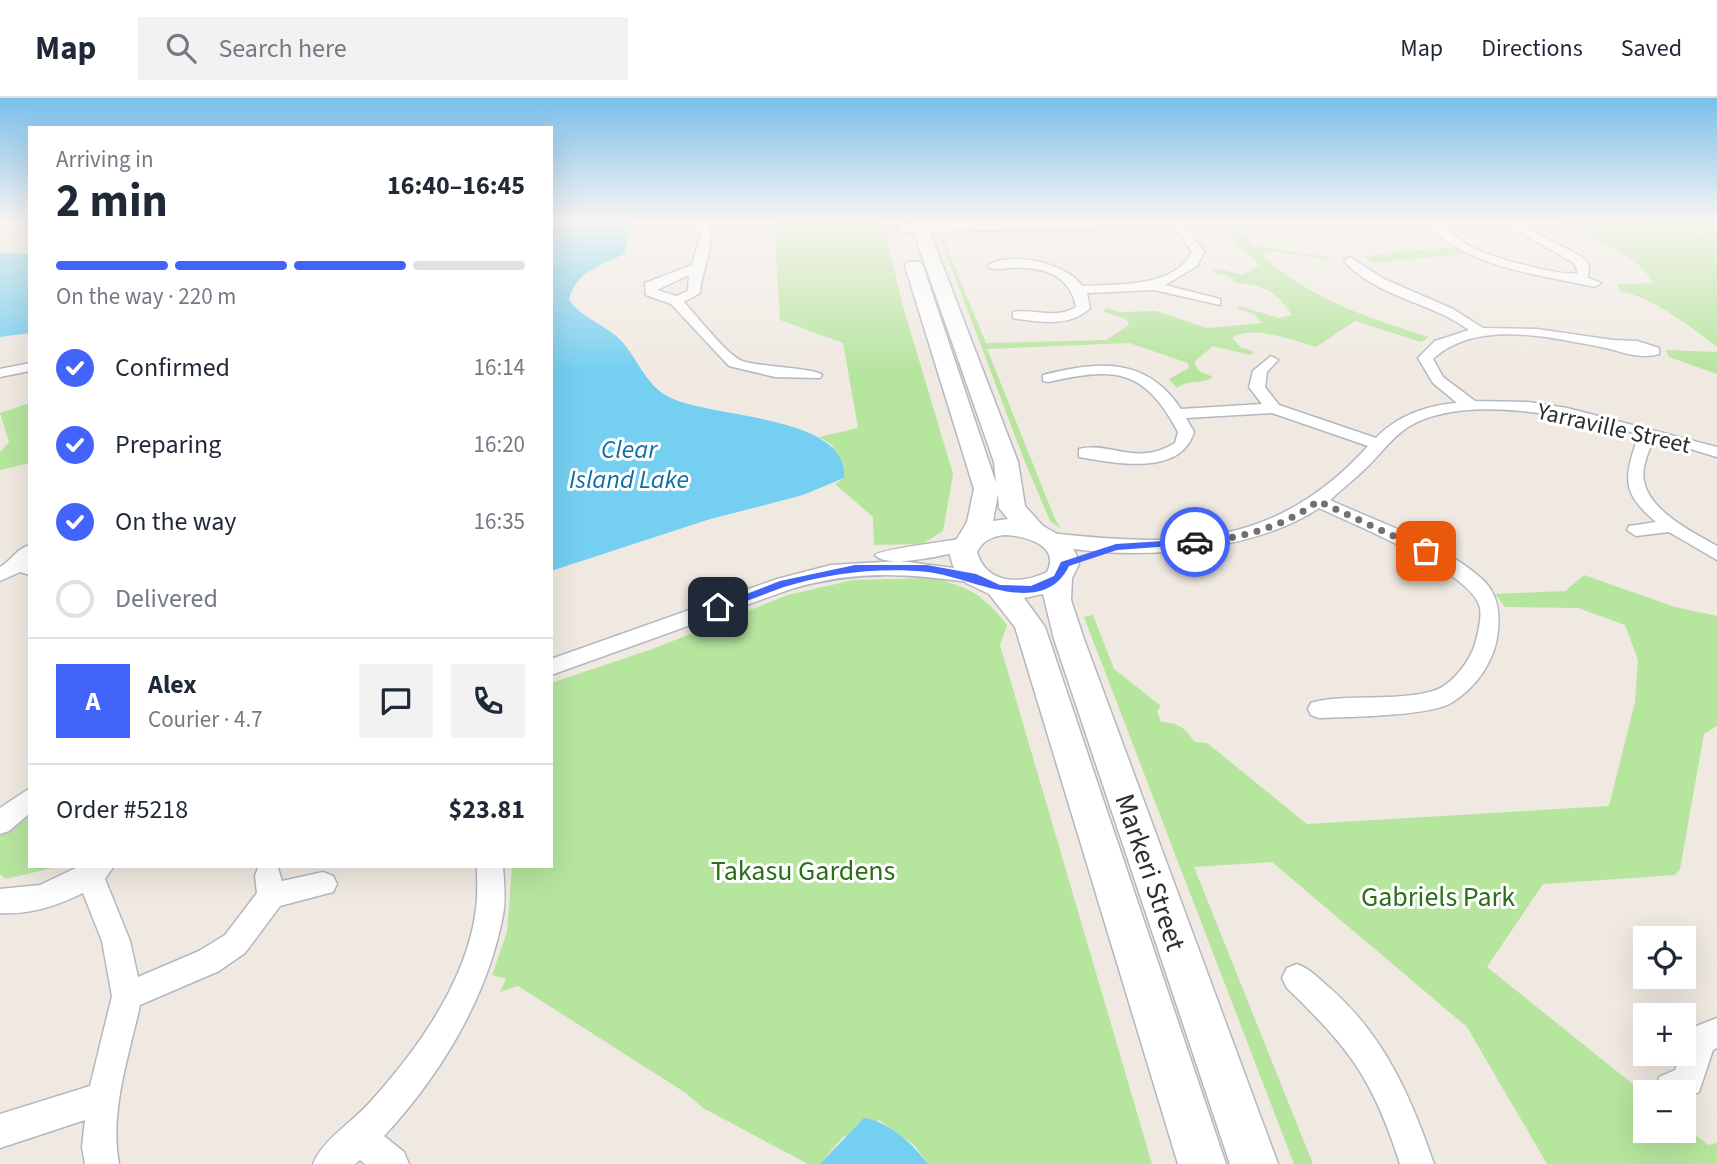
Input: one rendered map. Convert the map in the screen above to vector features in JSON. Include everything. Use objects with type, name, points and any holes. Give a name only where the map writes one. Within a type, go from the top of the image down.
[{"type":"main road","points":[[924,272],[986,489],[980,522],[968,542],[964,561],[987,583],[1032,590],[1051,553]]},
{"type":"main road","points":[[930,272],[1006,462],[1012,508],[1051,553]]},
{"type":"main road","points":[[968,542],[992,529],[1005,527],[1051,553]]},
{"type":"main road","name":"Markeri Street","points":[[1051,553],[1057,600],[1069,639],[1254,1164]]},
{"type":"main road","name":"Markeri Street","points":[[987,583],[1023,614],[1030,627],[1202,1164]]},
{"type":"street","points":[[685,272],[649,286],[651,292],[677,301],[734,363],[775,373],[815,375]]},
{"type":"street","points":[[677,301],[694,293],[696,272]]},
{"type":"street","points":[[1018,315],[1071,315],[1083,307],[1079,290],[1060,272]]},
{"type":"street","points":[[1154,286],[1178,272]]},
{"type":"street","points":[[1361,272],[1366,276],[1437,304],[1463,318],[1480,333]]},
{"type":"street","points":[[1544,272],[1595,283]]},
{"type":"street","points":[[1572,278],[1584,275],[1584,272]]},
{"type":"street","points":[[1079,290],[1154,286],[1215,302]]},
{"type":"street","points":[[1473,407],[1431,372],[1425,358],[1431,350],[1453,337],[1480,333],[1553,334],[1610,345]]},
{"type":"street","points":[[1271,360],[1260,371],[1257,387],[1273,408]]},
{"type":"street","points":[[0,373],[28,367]]},
{"type":"street","points":[[1048,378],[1093,371],[1131,374],[1156,387],[1176,414],[1186,437],[1182,445],[1166,455],[1118,458],[1084,453]]},
{"type":"street","name":"Yarraville Street","points":[[1051,553],[1219,540],[1250,534],[1278,523],[1318,501],[1361,463],[1393,428],[1418,417],[1473,407],[1553,411],[1717,452]]},
{"type":"street","points":[[1176,414],[1273,408],[1378,444]]},
{"type":"street","points":[[1647,433],[1634,481],[1645,500],[1673,526],[1717,554]]},
{"type":"street","points":[[1318,501],[1446,562],[1476,584],[1490,607],[1487,641],[1474,671],[1442,698],[1374,708],[1319,709]]},
{"type":"street","points":[[1636,530],[1673,526]]},
{"type":"street","points":[[553,651],[609,637],[755,582],[803,567],[968,542]]},
{"type":"street","points":[[1051,553],[1116,547]]},
{"type":"street","points":[[0,575],[26,561]]},
{"type":"street","points":[[553,666],[784,584],[831,571],[901,567],[987,583]]},
{"type":"street","points":[[0,823],[28,800]]},
{"type":"street","points":[[330,1164],[361,1139],[434,1046],[472,971],[490,914],[490,868]]},
{"type":"street","points":[[0,901],[36,897],[95,871],[116,941],[127,996],[103,1098],[99,1147],[102,1164]]},
{"type":"street","points":[[127,996],[198,966],[235,944],[270,886],[323,884]]},
{"type":"street","points":[[1297,978],[1349,1028],[1365,1050],[1397,1110],[1417,1164]]},
{"type":"street","points":[[1688,1080],[1700,1040],[1717,1033]]},
{"type":"street","points":[[0,1130],[103,1098]]},
{"type":"street","points":[[361,1139],[392,1164]]},
{"type":"green space","points":[[777,272],[895,272],[953,474],[943,531],[922,544],[874,545],[873,517],[835,484],[844,478],[832,445],[819,437],[858,428],[843,343],[780,320]]},
{"type":"green space","points":[[953,272],[957,272],[986,343],[1106,340],[1129,325],[1126,319],[1102,311],[1107,308],[1119,312],[1156,311],[1207,328],[1262,323],[1254,314],[1236,308],[1239,306],[1279,318],[1292,315],[1275,295],[1261,287],[1235,283],[1230,277],[1212,272],[1243,275],[1248,272],[1282,272],[1341,306],[1429,337],[1421,342],[1355,321],[1316,347],[1274,335],[1240,334],[1232,338],[1240,347],[1255,352],[1250,355],[1213,346],[1194,362],[1199,371],[1213,377],[1177,388],[1169,379],[1189,368],[1188,363],[1129,343],[987,349],[1061,529],[1050,521]]},
{"type":"green space","points":[[1645,272],[1717,272],[1717,347],[1659,306],[1620,291],[1617,284],[1653,283]]},
{"type":"green space","points":[[1666,350],[1717,352],[1717,374],[1669,357]]},
{"type":"green space","points":[[28,404],[28,463],[0,470],[0,452],[9,442],[0,413]]},
{"type":"green space","name":"Gabriels Park","points":[[1584,575],[1675,607],[1717,616],[1717,726],[1704,734],[1680,869],[1675,875],[1543,884],[1487,967],[1633,1084],[1633,1143],[1696,1143],[1696,1135],[1708,1145],[1717,1143],[1717,1164],[1547,1164],[1467,1027],[1272,862],[1194,867],[1313,1164],[1294,1164],[1084,617],[1093,615],[1114,669],[1161,706],[1157,711],[1161,722],[1181,727],[1195,742],[1207,743],[1307,824],[1609,806],[1635,702],[1638,660],[1625,625],[1578,608],[1505,607],[1495,594],[1565,591]]},
{"type":"green space","name":"Takasu Gardens","points":[[932,578],[956,585],[982,599],[1007,625],[1000,645],[1152,1164],[928,1164],[914,1145],[879,1120],[843,1137],[820,1164],[808,1164],[703,1108],[686,1093],[518,986],[500,992],[506,979],[492,975],[507,932],[512,868],[553,868],[553,682],[655,648],[788,595],[853,580]]},
{"type":"green space","points":[[28,808],[28,868],[53,868],[6,879],[0,874],[0,835]]},
{"type":"water","points":[[0,272],[28,272],[28,333],[0,337]]},
{"type":"water","name":"Clear Island Lake","points":[[553,272],[589,272],[572,290],[569,300],[579,311],[615,335],[651,383],[667,396],[686,403],[772,421],[801,430],[824,441],[839,457],[844,478],[803,495],[707,520],[553,570]]},
{"type":"water","points":[[864,1118],[892,1129],[928,1164],[820,1164]]},
{"type":"way so far","points":[[1195,542],[1250,534],[1278,523],[1318,501],[1426,551]]},
{"type":"route","points":[[718,607],[784,584],[831,571],[855,568],[927,569],[976,578],[999,588],[1032,590],[1047,586],[1058,578],[1065,564],[1116,547],[1195,542]]}]
